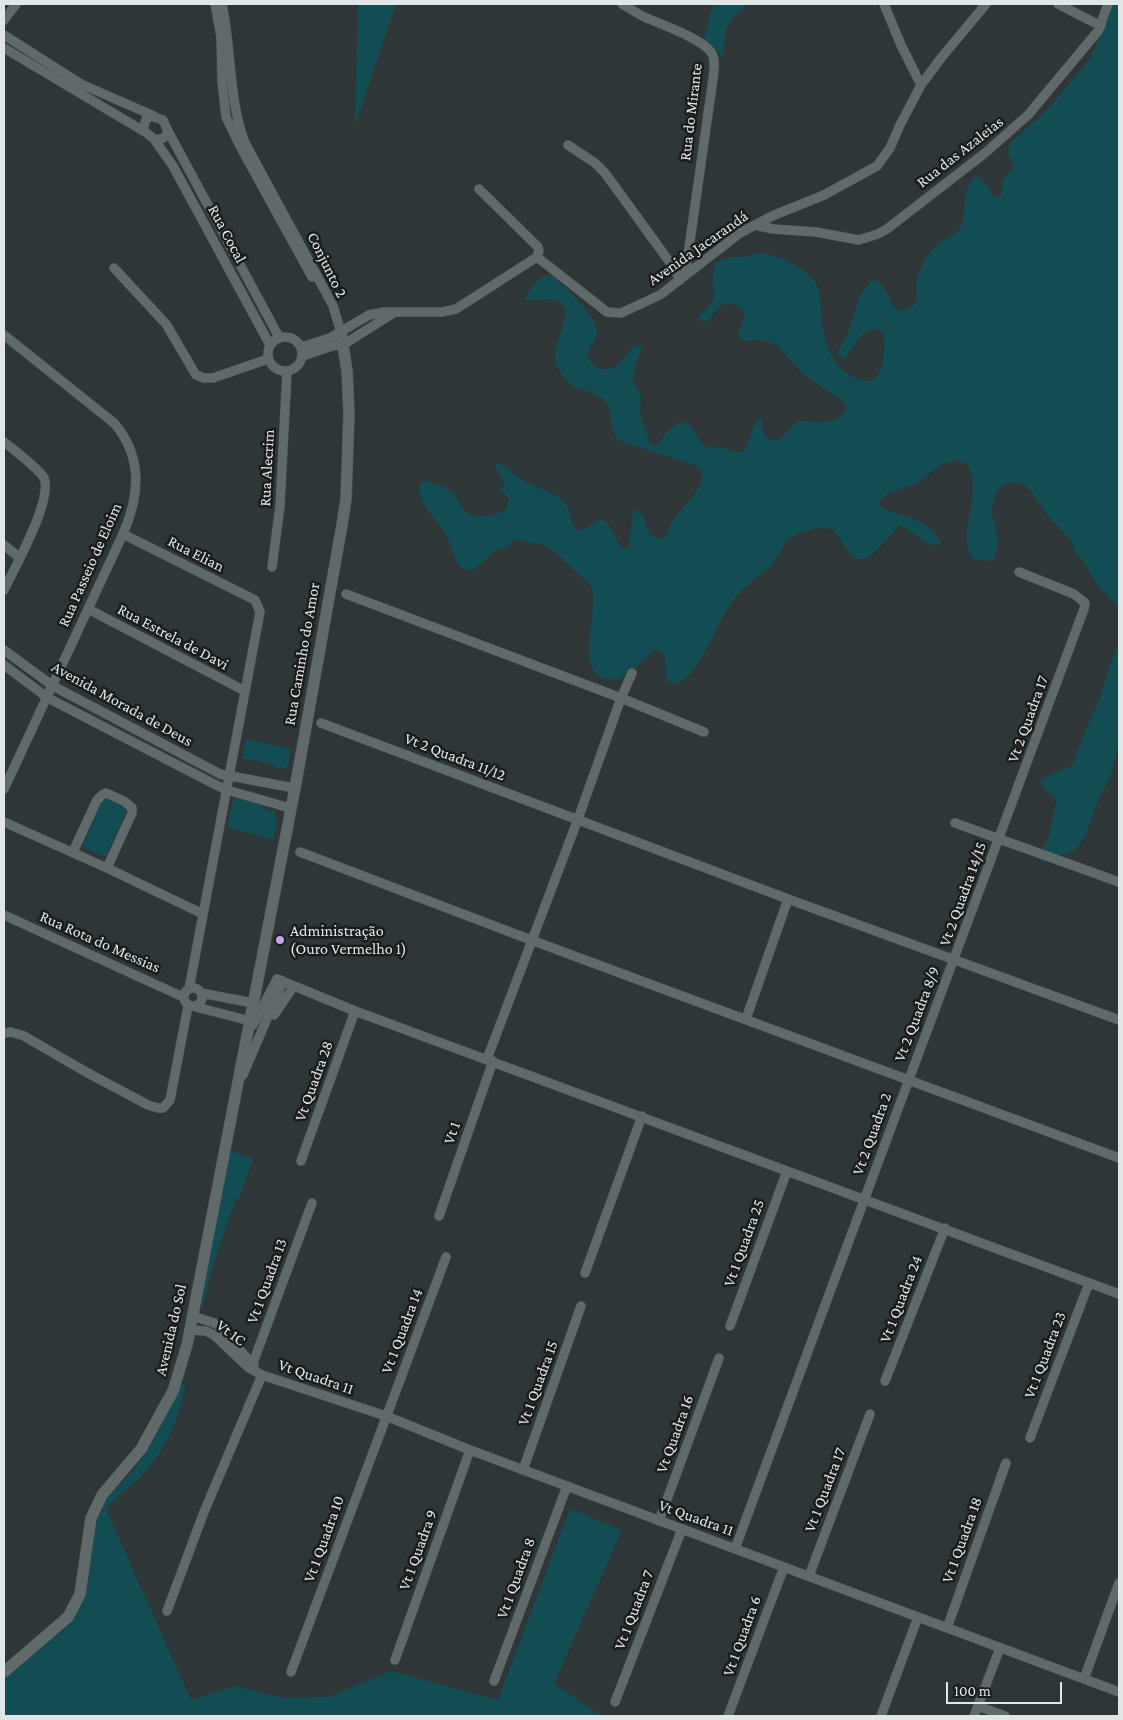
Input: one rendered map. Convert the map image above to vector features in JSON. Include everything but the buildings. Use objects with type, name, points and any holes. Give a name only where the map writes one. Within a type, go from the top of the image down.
[{"type":"street","points":[[4,20],[16,4]]},
{"type":"street","name":"Conjunto 2","points":[[215,4],[222,22]]},
{"type":"street","name":"Conjunto 2","points":[[222,4],[221,37],[226,117],[309,259],[334,310]]},
{"type":"street","name":"Rua do Mirante","points":[[622,4],[698,43],[711,52],[713,60],[713,79],[682,278]]},
{"type":"street","points":[[884,4],[921,85]]},
{"type":"street","name":"Avenida Jacarandá","points":[[537,257],[607,312],[621,313],[660,295],[736,236],[772,216],[824,195],[878,166],[890,148],[921,85],[986,4]]},
{"type":"street","points":[[1058,4],[1101,26]]},
{"type":"street","name":"Rua das Azaleias","points":[[772,216],[793,230],[859,240],[887,229],[985,153],[1015,127],[1060,79],[1088,44],[1101,26],[1108,4]]},
{"type":"street","points":[[4,35],[81,84],[165,122],[168,132],[166,137],[160,140],[154,139],[4,48]]},
{"type":"street","points":[[145,132],[144,122],[146,119],[154,116]]},
{"type":"street","name":"Rua Cocal","points":[[168,132],[279,337]]},
{"type":"street","name":"Rua Cocal","points":[[154,139],[173,166],[270,345]]},
{"type":"street","points":[[568,145],[596,163],[605,173],[682,278]]},
{"type":"street","points":[[302,352],[341,332],[364,316],[377,313],[442,312],[456,309],[537,257],[538,247],[479,189]]},
{"type":"street","points":[[755,225],[793,230]]},
{"type":"street","points":[[114,268],[166,324],[196,375],[204,378],[213,378],[268,359]]},
{"type":"street","name":"Rua Caminho do Amor","points":[[253,1003],[346,499],[349,413],[348,371],[341,332],[334,310]]},
{"type":"street","points":[[302,352],[343,345],[356,335],[393,314]]},
{"type":"street","name":"Rua Passeio de Eloim","points":[[4,335],[107,417],[124,436],[133,456],[136,480],[132,509],[123,534],[4,790]]},
{"type":"street","points":[[279,337],[291,337],[297,341],[302,352],[300,364],[294,369],[287,371],[279,370],[272,366],[268,359],[270,345],[279,337]]},
{"type":"street","name":"Rua Alecrim","points":[[272,567],[280,506],[287,371]]},
{"type":"street","points":[[4,442],[43,476],[46,485],[39,515],[4,590]]},
{"type":"street","name":"Rua Elian","points":[[123,534],[255,600],[260,612],[245,691]]},
{"type":"street","points":[[4,546],[20,558]]},
{"type":"street","name":"Vt 2 Quadra 17","points":[[999,839],[1085,603],[1074,594],[1020,572]]},
{"type":"street","points":[[346,594],[621,698],[704,732]]},
{"type":"street","name":"Rua Estrela de Davi","points":[[88,609],[245,691]]},
{"type":"street","name":"Avenida Morada de Deus","points":[[4,650],[53,686],[220,774],[294,788]]},
{"type":"street","name":"Avenida Morada de Deus","points":[[4,665],[48,698],[227,790],[290,808]]},
{"type":"street","name":"Vt 1","points":[[439,1216],[531,940],[632,673]]},
{"type":"street","points":[[245,691],[190,988],[184,996],[192,1006],[250,1020]]},
{"type":"street","name":"Vt 2 Quadra 11/12","points":[[321,723],[788,899],[1119,1020]]},
{"type":"street","points":[[270,801],[273,784]]},
{"type":"street","points":[[72,852],[97,800],[104,793],[115,797],[131,806],[132,813],[107,868]]},
{"type":"street","points":[[4,822],[203,914]]},
{"type":"street","points":[[955,823],[1119,882]]},
{"type":"street","name":"Vt 2 Quadra 14/15","points":[[955,960],[999,839]]},
{"type":"street","points":[[300,852],[531,940],[1119,1158]]},
{"type":"street","points":[[746,1019],[788,899]]},
{"type":"street","name":"Rua Rota do Messias","points":[[4,915],[184,996]]},
{"type":"street","name":"Vt 2 Quadra 8/9","points":[[908,1079],[955,960]]},
{"type":"street","points":[[280,980],[355,1011],[1119,1294]]},
{"type":"street","points":[[235,1091],[258,1041],[280,980]]},
{"type":"street","points":[[242,1056],[255,1020],[280,980]]},
{"type":"street","points":[[258,1041],[276,1010],[294,986]]},
{"type":"street","points":[[190,988],[253,1003]]},
{"type":"street","points":[[192,1006],[202,1001],[201,992]]},
{"type":"street","name":"Avenida do Sol","points":[[4,1672],[68,1617],[80,1594],[91,1518],[102,1495],[142,1449],[173,1391],[193,1316],[253,1003]]},
{"type":"street","points":[[4,1033],[11,1032],[24,1036],[120,1091],[148,1105],[163,1108],[170,1100],[192,1006]]},
{"type":"street","name":"Vt Quadra 28","points":[[301,1161],[355,1011]]},
{"type":"street","name":"Vt 2 Quadra 2","points":[[734,1549],[908,1079]]},
{"type":"street","points":[[585,1273],[642,1116]]},
{"type":"street","name":"Vt 1 Quadra 25","points":[[730,1326],[786,1171]]},
{"type":"street","name":"Vt 1 Quadra 13","points":[[255,1369],[312,1203]]},
{"type":"street","name":"Vt 1 Quadra 24","points":[[885,1381],[945,1228]]},
{"type":"street","name":"Vt 1 Quadra 14","points":[[386,1416],[446,1257]]},
{"type":"street","name":"Vt 1 Quadra 23","points":[[1030,1438],[1089,1282]]},
{"type":"street","name":"Vt 1 Quadra 15","points":[[523,1470],[581,1306]]},
{"type":"street","points":[[193,1316],[207,1319],[217,1324],[255,1369]]},
{"type":"street","points":[[214,1335],[217,1324]]},
{"type":"street","name":"Vt 1C","points":[[190,1330],[206,1331],[214,1335],[255,1369]]},
{"type":"street","name":"Vt Quadra 16","points":[[659,1521],[719,1358]]},
{"type":"street","name":"Vt Quadra 11","points":[[167,1612],[255,1369],[386,1416],[523,1470],[1119,1692]]},
{"type":"street","name":"Vt 1 Quadra 17","points":[[809,1576],[870,1414]]},
{"type":"street","name":"Vt 1 Quadra 10","points":[[291,1672],[386,1416]]},
{"type":"street","name":"Vt 1 Quadra 9","points":[[394,1660],[470,1450]]},
{"type":"street","name":"Vt 1 Quadra 18","points":[[947,1628],[1006,1463]]},
{"type":"street","name":"Vt 1 Quadra 8","points":[[494,1681],[567,1486]]},
{"type":"street","name":"Vt 1 Quadra 7","points":[[615,1702],[682,1529]]},
{"type":"street","name":"Vt 1 Quadra 6","points":[[728,1716],[784,1567]]},
{"type":"street","points":[[1084,1679],[1119,1583]]},
{"type":"street","points":[[880,1716],[918,1617]]},
{"type":"street","points":[[974,1716],[1000,1648]]},
{"type":"street","points":[[978,1706],[1004,1716]]},
{"type":"shaded area","points":[[358,4],[396,4],[355,126]]},
{"type":"shaded area","points":[[713,4],[746,4],[728,25],[723,56],[704,41]]},
{"type":"shaded area","points":[[1110,4],[1119,4],[1119,608],[1097,585],[1085,564],[1077,555],[1070,539],[1048,516],[1031,491],[1026,486],[1015,482],[1005,484],[997,490],[992,507],[999,542],[994,559],[990,561],[973,559],[968,548],[967,537],[972,499],[972,475],[967,464],[957,460],[940,465],[917,483],[888,494],[879,501],[880,506],[884,509],[909,517],[925,525],[932,530],[941,543],[936,546],[927,543],[900,525],[871,555],[864,559],[857,559],[848,552],[832,529],[815,529],[793,537],[786,542],[773,563],[734,599],[696,666],[686,678],[677,684],[667,681],[664,653],[655,649],[633,670],[619,679],[603,678],[594,671],[590,659],[589,645],[593,598],[591,586],[554,551],[543,545],[515,539],[510,546],[495,551],[472,571],[459,565],[443,531],[422,499],[420,485],[424,481],[437,484],[450,491],[468,513],[479,516],[497,514],[506,509],[509,498],[499,490],[504,487],[504,482],[495,467],[497,462],[524,481],[554,495],[564,502],[576,530],[583,529],[603,519],[609,525],[617,542],[623,549],[629,548],[633,511],[638,510],[644,518],[650,535],[661,539],[667,535],[673,520],[697,490],[702,477],[702,470],[697,466],[621,441],[614,432],[609,409],[604,400],[575,387],[566,380],[559,370],[555,354],[566,312],[559,302],[554,300],[524,300],[532,286],[545,275],[551,275],[586,309],[596,325],[597,331],[588,356],[596,367],[609,369],[618,365],[634,347],[638,345],[642,349],[636,363],[633,381],[641,396],[640,413],[650,444],[655,446],[660,444],[665,433],[679,422],[689,425],[707,447],[723,447],[737,452],[744,452],[756,421],[761,417],[762,429],[766,437],[773,440],[781,437],[799,421],[825,422],[836,419],[846,412],[844,402],[805,376],[777,345],[762,340],[741,340],[738,336],[744,319],[744,313],[740,307],[726,304],[719,307],[708,321],[698,320],[713,300],[713,272],[716,263],[728,257],[744,257],[763,253],[777,257],[802,269],[814,280],[817,286],[825,339],[837,364],[853,377],[867,381],[872,380],[881,369],[884,356],[884,336],[882,331],[869,331],[864,334],[844,359],[839,356],[838,351],[846,338],[863,292],[872,280],[876,281],[883,286],[895,308],[904,311],[913,306],[917,298],[916,281],[925,260],[936,246],[960,229],[963,220],[966,192],[971,181],[976,176],[986,184],[993,196],[998,198],[1002,193],[1001,181],[1014,168],[1008,153],[1011,142],[1048,109],[1090,59],[1103,30]]},
{"type":"shaded area","points":[[1119,643],[1119,743],[1110,777],[1096,805],[1085,836],[1076,849],[1051,861],[1041,862],[1039,856],[1049,836],[1056,802],[1055,797],[1040,782],[1049,775],[1071,766],[1074,762],[1101,695]]},
{"type":"shaded area","points":[[246,739],[291,749],[286,768],[281,769],[268,763],[242,758]]},
{"type":"shaded area","points":[[104,796],[129,805],[106,857],[82,847]]},
{"type":"shaded area","points":[[234,796],[261,802],[268,812],[274,810],[277,824],[273,840],[227,827]]},
{"type":"shaded area","points":[[228,1150],[253,1159],[239,1199],[236,1198],[211,1272],[203,1306],[200,1305]]},
{"type":"shaded area","points":[[182,1383],[185,1386],[179,1410],[165,1444],[143,1474],[106,1509],[191,1700],[234,1686],[283,1698],[328,1697],[391,1671],[498,1700],[570,1509],[622,1530],[554,1684],[602,1716],[4,1716],[4,1682],[72,1615],[88,1577],[98,1512],[142,1458]]},
{"type":"place","name":"Administração (Ouro Vermelho 1)","points":[[280,940]]}]
